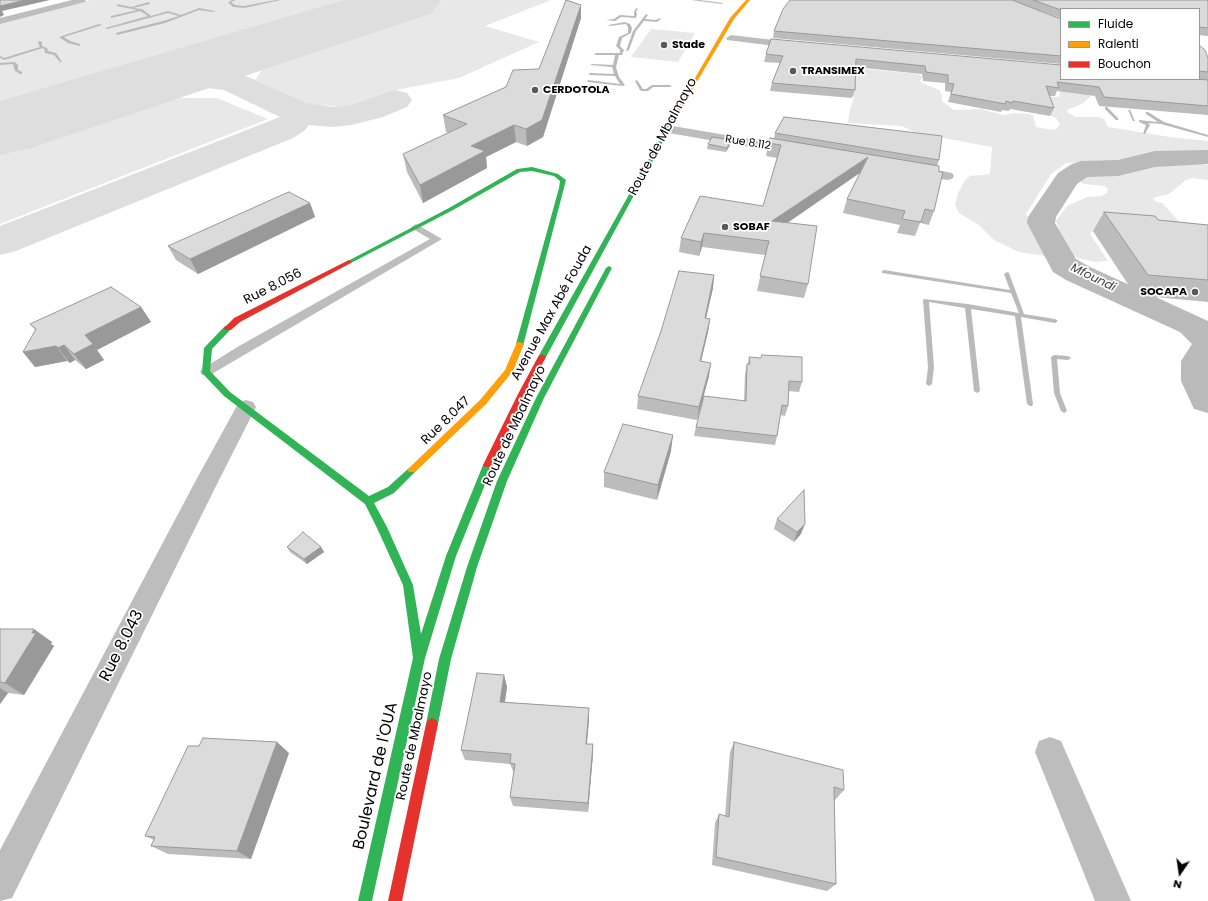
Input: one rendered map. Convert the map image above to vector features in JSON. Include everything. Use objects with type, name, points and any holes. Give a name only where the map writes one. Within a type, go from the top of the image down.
[{"type":"main road","name":"Avenue Max Abé Fouda","points":[[419,658],[451,556],[482,478],[522,394],[677,131],[732,18],[748,0]]},
{"type":"main road","points":[[720,58],[742,19],[757,0]]},
{"type":"main road","name":"Rue 8.056","points":[[206,372],[208,348],[237,320],[416,227],[519,170],[532,169],[556,175],[563,180]]},
{"type":"main road","name":"Rue 8.047","points":[[368,501],[391,490],[483,402],[509,371],[518,352],[563,180]]},
{"type":"main road","name":"Route de Mbalmayo","points":[[395,901],[446,659],[475,560],[502,482],[540,398],[614,258]]},
{"type":"main road","points":[[206,372],[227,394],[368,501],[382,527],[408,585],[419,658]]},
{"type":"main road","name":"Boulevard de l'OUA","points":[[364,901],[419,658]]},
{"type":"street","points":[[0,21],[82,0]]},
{"type":"street","points":[[731,38],[809,47]]},
{"type":"street","name":"Rue 8.112","points":[[677,131],[812,154]]},
{"type":"street","points":[[902,168],[947,176]]},
{"type":"street","name":"Rue 8.043","points":[[0,886],[246,407]]},
{"type":"street","points":[[1050,752],[1113,901]]},
{"type":"lane","points":[[206,372],[242,349],[437,239],[416,227]]},
{"type":"shaded area","points":[[91,0],[369,0],[0,111],[0,23]]},
{"type":"shaded area","points":[[443,0],[551,0],[485,26],[539,42],[459,78],[396,90],[367,101],[344,107],[309,104],[255,80],[268,61],[284,52]]},
{"type":"shaded area","name":"Stade","points":[[651,29],[695,33],[678,62],[631,57]]},
{"type":"shaded area","points":[[855,68],[919,74],[922,77],[920,82],[939,90],[942,95],[942,101],[954,110],[981,109],[1003,115],[1014,113],[1029,114],[1033,115],[1036,127],[1051,130],[1056,129],[1060,124],[1056,118],[1048,115],[1048,97],[1059,97],[1060,92],[1058,90],[1086,91],[1091,96],[1082,104],[1067,110],[1068,113],[1076,117],[1099,117],[1104,119],[1108,127],[1170,137],[1208,141],[1208,156],[1182,157],[1156,155],[1113,163],[1096,161],[1066,163],[1051,174],[1026,214],[1046,252],[1045,256],[1019,252],[994,240],[979,225],[959,213],[955,205],[958,193],[965,180],[970,176],[990,174],[992,147],[916,133],[902,126],[848,123],[854,97],[851,94]]},
{"type":"shaded area","points":[[177,98],[217,98],[268,119],[0,224],[0,144],[78,118],[138,102]]},
{"type":"shaded area","points":[[1165,162],[1208,165],[1208,180],[1192,178],[1186,180],[1169,194],[1153,198],[1154,201],[1162,203],[1196,240],[1094,230],[1090,234],[1108,261],[1095,262],[1078,258],[1066,249],[1056,221],[1067,206],[1087,197],[1101,196],[1107,193],[1108,189],[1104,186],[1084,184],[1078,180],[1083,175],[1086,173],[1123,175]]},
{"type":"building","points":[[0,0],[25,0],[0,6]]},
{"type":"building","points":[[566,0],[581,5],[542,120],[526,129],[514,125],[471,146],[485,151],[420,185],[403,154],[467,124],[443,115],[506,87],[513,70],[539,69]]},
{"type":"building","points":[[790,0],[1012,0],[1060,19],[1060,56],[774,31],[783,9]]},
{"type":"building","points":[[1033,0],[1208,0],[1208,28],[1200,27],[1200,8],[1060,8],[1060,10]]},
{"type":"building","points":[[771,39],[1060,65],[1060,80],[1208,80],[1208,106],[1104,97],[1099,87],[1057,82],[1059,88],[1046,86],[1054,108],[1013,101],[1012,103],[1006,101],[1005,104],[951,94],[954,84],[948,83],[948,75],[926,72],[925,66],[856,59],[855,90],[772,83],[783,56],[766,54]]},
{"type":"building","points":[[1200,46],[1205,50],[1208,58],[1208,72],[1200,71]]},
{"type":"building","points":[[784,117],[942,136],[939,160],[775,133]]},
{"type":"building","points":[[712,137],[731,140],[727,148],[708,144]]},
{"type":"building","points":[[770,138],[939,166],[939,172],[943,172],[934,211],[925,209],[921,222],[902,219],[905,211],[847,199],[868,157],[772,221],[817,226],[808,284],[760,276],[769,241],[704,233],[701,242],[681,238],[700,196],[763,206],[781,145],[768,143]]},
{"type":"building","points":[[289,192],[310,203],[190,259],[168,246],[284,194]]},
{"type":"building","points":[[1104,212],[1155,216],[1158,220],[1208,225],[1208,280],[1148,275]]},
{"type":"building","points":[[679,271],[714,275],[705,318],[710,319],[700,361],[711,363],[699,407],[638,396],[661,331]]},
{"type":"building","points":[[111,287],[141,307],[85,335],[93,344],[74,354],[64,345],[58,348],[56,346],[23,352],[36,329],[30,324]]},
{"type":"building","points":[[762,355],[802,357],[802,382],[789,381],[788,406],[782,405],[777,436],[696,427],[704,396],[746,401],[747,364],[750,364],[749,357],[761,358]]},
{"type":"building","points":[[623,424],[673,435],[658,485],[604,472]]},
{"type":"building","points":[[804,490],[805,524],[797,532],[777,519]]},
{"type":"building","points":[[303,532],[321,547],[304,559],[287,547]]},
{"type":"building","points":[[0,629],[34,629],[32,633],[36,633],[5,683],[0,682]]},
{"type":"building","points":[[477,673],[504,675],[500,702],[589,708],[586,744],[593,744],[588,803],[510,797],[515,764],[510,763],[511,754],[461,750]]},
{"type":"building","points":[[203,738],[277,742],[237,851],[151,846],[155,837],[145,836],[188,746],[199,746]]},
{"type":"building","points":[[734,742],[843,770],[844,790],[834,787],[836,884],[716,857],[719,814],[729,817]]},
{"type":"waterway","points":[[235,0],[229,2],[234,6],[244,7],[280,0]]},
{"type":"waterway","points":[[692,0],[722,3]]},
{"type":"waterway","points":[[132,7],[149,3]]},
{"type":"waterway","points":[[118,5],[141,10],[150,17]]},
{"type":"waterway","points":[[117,34],[164,22],[199,9],[214,11]]},
{"type":"waterway","points":[[607,20],[615,20],[620,16],[635,17],[635,12],[637,9]]},
{"type":"waterway","points":[[112,17],[140,10]]},
{"type":"waterway","points":[[150,17],[168,12],[180,15]]},
{"type":"waterway","points":[[643,20],[647,15]]},
{"type":"waterway","points":[[107,28],[150,17]]},
{"type":"waterway","points":[[643,20],[657,21],[660,19]]},
{"type":"waterway","points":[[627,50],[635,31],[643,20]]},
{"type":"waterway","points":[[596,54],[621,54],[622,50],[618,46],[621,37],[629,33],[630,28],[628,24],[625,23],[610,25]]},
{"type":"waterway","points":[[79,45],[69,42],[61,37],[100,25]]},
{"type":"waterway","points":[[40,42],[43,47]]},
{"type":"waterway","points":[[0,57],[4,59],[43,47]]},
{"type":"waterway","points":[[43,47],[46,49],[46,52],[55,54],[61,61]]},
{"type":"waterway","points":[[614,66],[617,55]]},
{"type":"waterway","points":[[0,64],[14,63],[16,65],[16,70],[21,73]]},
{"type":"waterway","points":[[592,65],[614,66]]},
{"type":"waterway","points":[[614,66],[616,75]]},
{"type":"waterway","points":[[590,74],[616,75]]},
{"type":"waterway","points":[[588,81],[623,85],[616,75]]},
{"type":"waterway","points":[[637,81],[642,90],[647,90],[652,86],[670,86]]},
{"type":"waterway","points":[[1106,108],[1117,119]]},
{"type":"waterway","points":[[1129,111],[1134,120]]},
{"type":"waterway","points":[[1147,113],[1163,123],[1208,136]]},
{"type":"waterway","points":[[1142,121],[1160,123]]},
{"type":"waterway","points":[[1142,121],[1148,125],[1144,133]]},
{"type":"waterway","name":"Mfoundi","points":[[1208,157],[1155,159],[1118,168],[1081,169],[1067,179],[1042,217],[1041,223],[1064,265],[1077,273],[1192,325],[1208,339]]},
{"type":"waterway","points":[[884,272],[1013,292]]},
{"type":"waterway","points":[[1007,274],[1022,315],[1055,321]]},
{"type":"waterway","points":[[929,384],[931,367],[926,300],[968,307]]},
{"type":"waterway","points":[[968,307],[1018,315],[1030,404]]},
{"type":"waterway","points":[[968,307],[977,391]]},
{"type":"waterway","name":"Mfoundi","points":[[1208,347],[1199,361],[1200,381],[1208,400]]},
{"type":"waterway","points":[[1064,411],[1057,393],[1054,357],[1068,358]]},
{"type":"taxiway","points":[[245,52],[228,64],[223,70],[224,78],[295,110]]},
{"type":"taxiway","points":[[143,84],[198,78],[230,81]]},
{"type":"taxiway","points":[[295,110],[316,116],[333,117],[351,115],[371,110],[395,100]]},
{"type":"taxiway","points":[[0,242],[280,130],[292,124],[297,117],[295,110]]},
{"type":"runway","points":[[0,129],[410,0]]},
{"type":"traffic: fast","points":[[542,357],[680,107]]},
{"type":"traffic: fast","points":[[349,262],[451,209],[519,170],[532,169],[556,175],[563,180],[562,188],[520,344]]},
{"type":"traffic: fast","points":[[432,724],[445,659],[472,567],[502,481],[540,398],[609,268]]},
{"type":"traffic: fast","points":[[228,328],[208,348],[206,372],[227,394],[368,501]]},
{"type":"traffic: fast","points":[[365,901],[419,658],[451,556],[488,465]]},
{"type":"traffic: fast","points":[[412,470],[391,490],[368,501],[382,527],[408,585],[419,658]]},
{"type":"traffic: slow","points":[[680,107],[732,18],[748,0]]},
{"type":"traffic: slow","points":[[412,470],[483,402],[509,371],[520,344]]},
{"type":"traffic: jam","points":[[228,328],[237,320],[349,262]]},
{"type":"traffic: jam","points":[[488,465],[522,394],[542,357]]},
{"type":"traffic: jam","points":[[395,901],[432,724]]},
{"type":"place","name":"Stade","points":[[664,45]]},
{"type":"place","name":"TRANSIMEX","points":[[793,71]]},
{"type":"place","name":"CERDOTOLA","points":[[535,90]]},
{"type":"place","name":"SOBAF","points":[[725,227]]},
{"type":"place","name":"SOCAPA","points":[[1195,292]]}]
